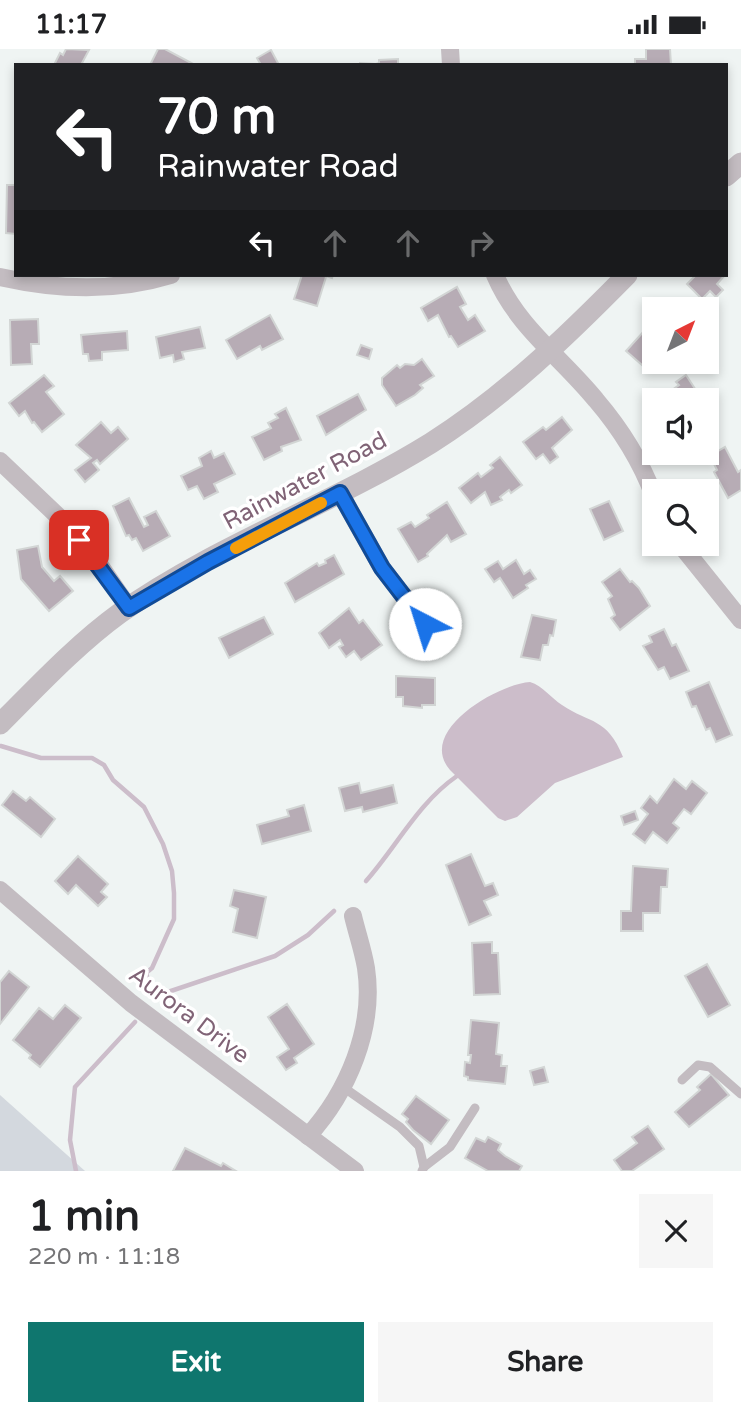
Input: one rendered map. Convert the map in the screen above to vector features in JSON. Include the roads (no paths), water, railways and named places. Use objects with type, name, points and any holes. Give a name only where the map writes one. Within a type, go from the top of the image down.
[{"type":"street","points":[[0,277],[23,282],[93,288],[160,277]]},
{"type":"street","points":[[496,277],[514,310],[550,353],[596,400],[647,479]]},
{"type":"street","name":"Rainwater Road","points":[[0,724],[92,635],[129,608],[197,568],[340,493],[459,424],[550,353],[625,277]]},
{"type":"street","points":[[0,461],[62,521],[99,564],[129,608]]},
{"type":"street","points":[[340,493],[382,568],[425,624]]},
{"type":"street","points":[[690,556],[741,620]]},
{"type":"street","name":"Aurora Drive","points":[[0,890],[131,1003],[355,1171]]},
{"type":"street","points":[[308,1136],[343,1087],[356,1056],[366,1008],[367,971],[353,916]]},
{"type":"lane","points":[[682,1080],[698,1065],[709,1067],[741,1094]]},
{"type":"lane","points":[[343,1087],[400,1127],[419,1146],[423,1169],[450,1147],[475,1108]]},
{"type":"waterway","points":[[1,746],[41,758],[92,758],[104,765],[113,780],[144,807],[163,844],[172,871],[174,893],[174,919],[152,968],[146,973],[153,997],[275,956],[308,935],[334,911]]},
{"type":"waterway","points":[[366,881],[419,812],[457,776]]},
{"type":"waterway","points":[[76,1171],[70,1140],[75,1087],[135,1022]]}]
